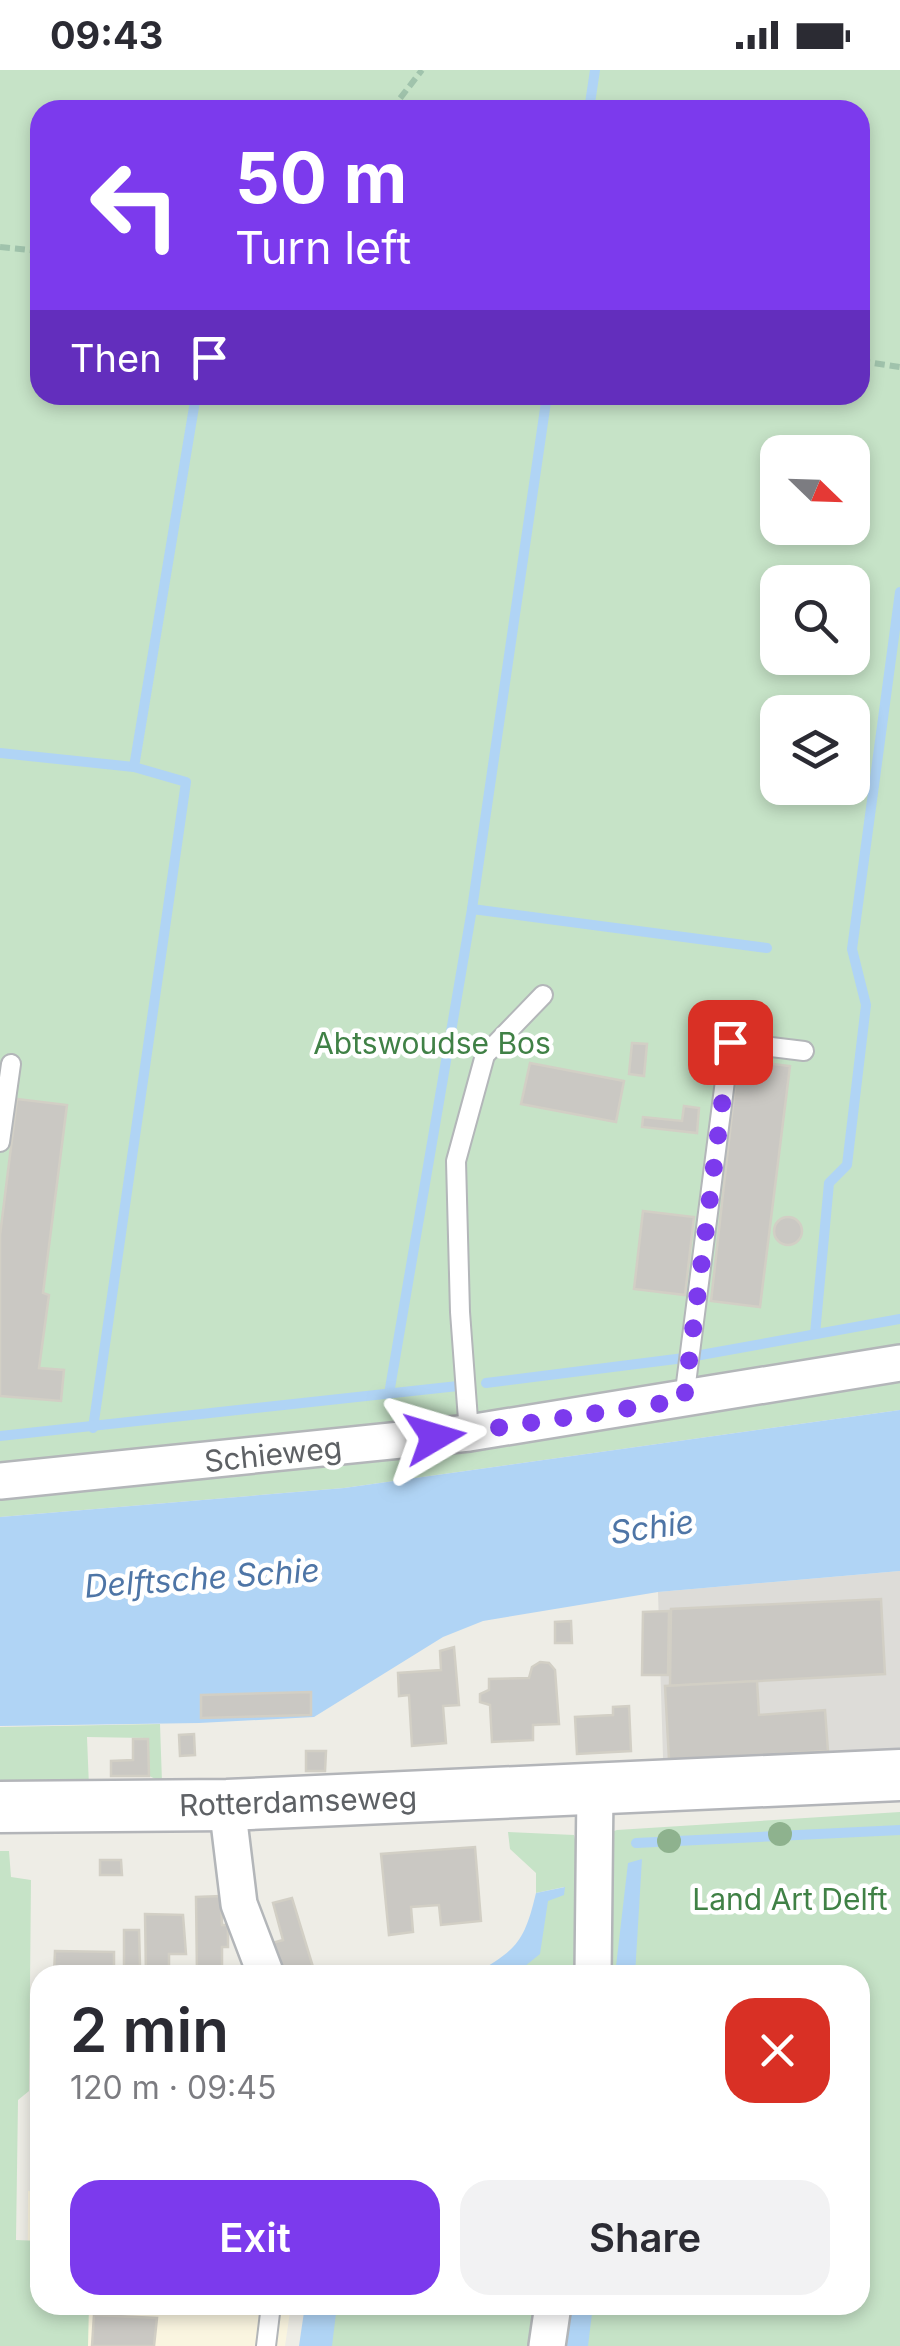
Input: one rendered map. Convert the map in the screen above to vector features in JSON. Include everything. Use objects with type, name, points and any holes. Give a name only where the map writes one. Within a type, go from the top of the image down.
[{"type":"street","name":"Schieweg","points":[[0,1482],[469,1433],[686,1390],[900,1363]]},
{"type":"street","name":"Rotterdamseweg","points":[[0,1808],[226,1805],[900,1776]]},
{"type":"street","points":[[593,1965],[596,1789]]},
{"type":"street","points":[[226,1805],[239,1904],[262,1965]]},
{"type":"street","points":[[547,2346],[552,2315]]},
{"type":"lane","points":[[469,1433],[460,1312],[456,1161],[486,1055],[542,995]]},
{"type":"lane","points":[[686,1390],[730,1042],[804,1051]]},
{"type":"lane","points":[[0,1142],[11,1064]]},
{"type":"lane","points":[[266,2346],[271,2315]]},
{"type":"path","points":[[399,100],[422,70]]},
{"type":"path","points":[[0,247],[30,251]]},
{"type":"path","points":[[870,362],[900,367]]},
{"type":"shaded area","points":[[900,1571],[900,1752],[663,1758],[658,1592]]},
{"type":"shaded area","points":[[28,2191],[30,2315],[290,2315],[285,2346],[27,2346]]},
{"type":"green space","name":"Abtswoudse Bos","points":[[0,70],[900,70],[900,1410],[344,1488],[0,1517]]},
{"type":"green space","points":[[160,1724],[162,1782],[147,1775],[145,1738],[87,1737],[89,1787],[0,1788],[0,1727]]},
{"type":"green space","name":"Land Art Delft","points":[[900,1812],[900,2346],[312,2346],[317,2315],[870,2315],[870,1965],[510,1965],[523,1954],[543,1897],[564,1891],[564,1887],[536,1893],[536,1873],[510,1849],[508,1832],[574,1835],[583,1872],[611,1832]]},
{"type":"green space","points":[[0,1851],[9,1851],[11,1877],[31,1880],[29,2091],[18,2100],[16,2240],[30,2241],[30,2315],[89,2315],[88,2346],[0,2346]]},
{"type":"water","points":[[900,1410],[900,1571],[658,1592],[483,1621],[443,1637],[314,1717],[0,1726],[0,1517],[344,1488]]},
{"type":"water","points":[[642,1859],[636,1965],[616,1965],[628,1863]]},
{"type":"water","points":[[565,1887],[564,1895],[548,1901],[540,1954],[526,1965],[489,1965],[509,1951],[522,1934],[536,1893]]},
{"type":"water","points":[[304,2315],[336,2315],[332,2346],[299,2346]]},
{"type":"water","points":[[571,2315],[592,2315],[588,2346],[566,2346]]},
{"type":"building","points":[[632,1043],[647,1044],[644,1076],[629,1074]]},
{"type":"building","points":[[738,1060],[790,1066],[760,1307],[711,1301]]},
{"type":"building","points":[[530,1063],[624,1081],[616,1122],[521,1104]]},
{"type":"building","points":[[17,1099],[67,1105],[43,1293],[49,1295],[39,1368],[64,1370],[61,1401],[0,1396],[0,1235]]},
{"type":"building","points":[[684,1106],[699,1108],[697,1133],[642,1127],[643,1117],[682,1121]]},
{"type":"building","points":[[643,1211],[694,1217],[685,1295],[634,1289]]},
{"type":"building","points":[[788,1217],[798,1221],[802,1231],[798,1241],[788,1245],[778,1241],[774,1231],[778,1221]]},
{"type":"building","points":[[881,1599],[885,1674],[670,1686],[671,1609]]},
{"type":"building","points":[[669,1611],[668,1675],[642,1675],[643,1612]]},
{"type":"building","points":[[571,1621],[572,1643],[555,1643],[555,1622]]},
{"type":"building","points":[[454,1647],[459,1705],[443,1706],[446,1743],[412,1746],[409,1695],[399,1696],[398,1673],[441,1670],[440,1651]]},
{"type":"building","points":[[540,1662],[549,1663],[555,1670],[559,1724],[533,1725],[533,1740],[492,1742],[490,1705],[480,1702],[480,1694],[489,1690],[489,1679],[529,1678],[532,1667]]},
{"type":"building","points":[[757,1681],[759,1715],[825,1710],[828,1751],[669,1760],[665,1686]]},
{"type":"building","points":[[311,1692],[311,1715],[201,1718],[201,1695]]},
{"type":"building","points":[[629,1706],[631,1751],[577,1754],[575,1717],[613,1715],[613,1707]]},
{"type":"building","points":[[194,1734],[195,1755],[180,1756],[179,1735]]},
{"type":"building","points":[[133,1739],[148,1739],[149,1776],[111,1776],[111,1761],[133,1760]]},
{"type":"building","points":[[306,1751],[326,1751],[325,1771],[306,1771]]},
{"type":"building","points":[[475,1847],[481,1921],[441,1925],[439,1905],[411,1907],[413,1932],[389,1935],[381,1854]]},
{"type":"building","points":[[100,1860],[121,1860],[122,1875],[100,1875]]},
{"type":"building","points":[[221,1896],[222,1925],[228,1925],[228,1947],[222,1947],[222,1965],[197,1965],[196,1897]]},
{"type":"building","points":[[292,1898],[312,1965],[278,1965],[272,1943],[283,1940],[273,1903]]},
{"type":"building","points":[[145,1914],[183,1915],[186,1954],[169,1954],[169,1965],[146,1965]]},
{"type":"building","points":[[124,1930],[139,1930],[140,1965],[124,1965]]},
{"type":"building","points":[[55,1951],[114,1952],[114,1965],[54,1965]]},
{"type":"building","points":[[94,2315],[157,2318],[154,2346],[92,2346]]},
{"type":"waterway","points":[[590,100],[595,70]]},
{"type":"waterway","points":[[93,1428],[186,782],[134,767],[194,405]]},
{"type":"waterway","points":[[472,909],[546,405]]},
{"type":"waterway","points":[[815,1334],[829,1183],[847,1165],[866,1005],[852,949],[900,592]]},
{"type":"waterway","points":[[0,753],[134,767]]},
{"type":"waterway","points":[[389,1394],[472,909],[767,948]]},
{"type":"waterway","points":[[486,1383],[684,1358],[900,1319]]},
{"type":"waterway","points":[[0,1436],[458,1386]]},
{"type":"waterway","points":[[636,1843],[900,1830]]},
{"type":"route","points":[[435,1437],[684,1400],[730,1042]]},
{"type":"water label","name":"Schie","points":[[652,1527]]},
{"type":"water label","name":"Delftsche Schie","points":[[202,1578]]}]
